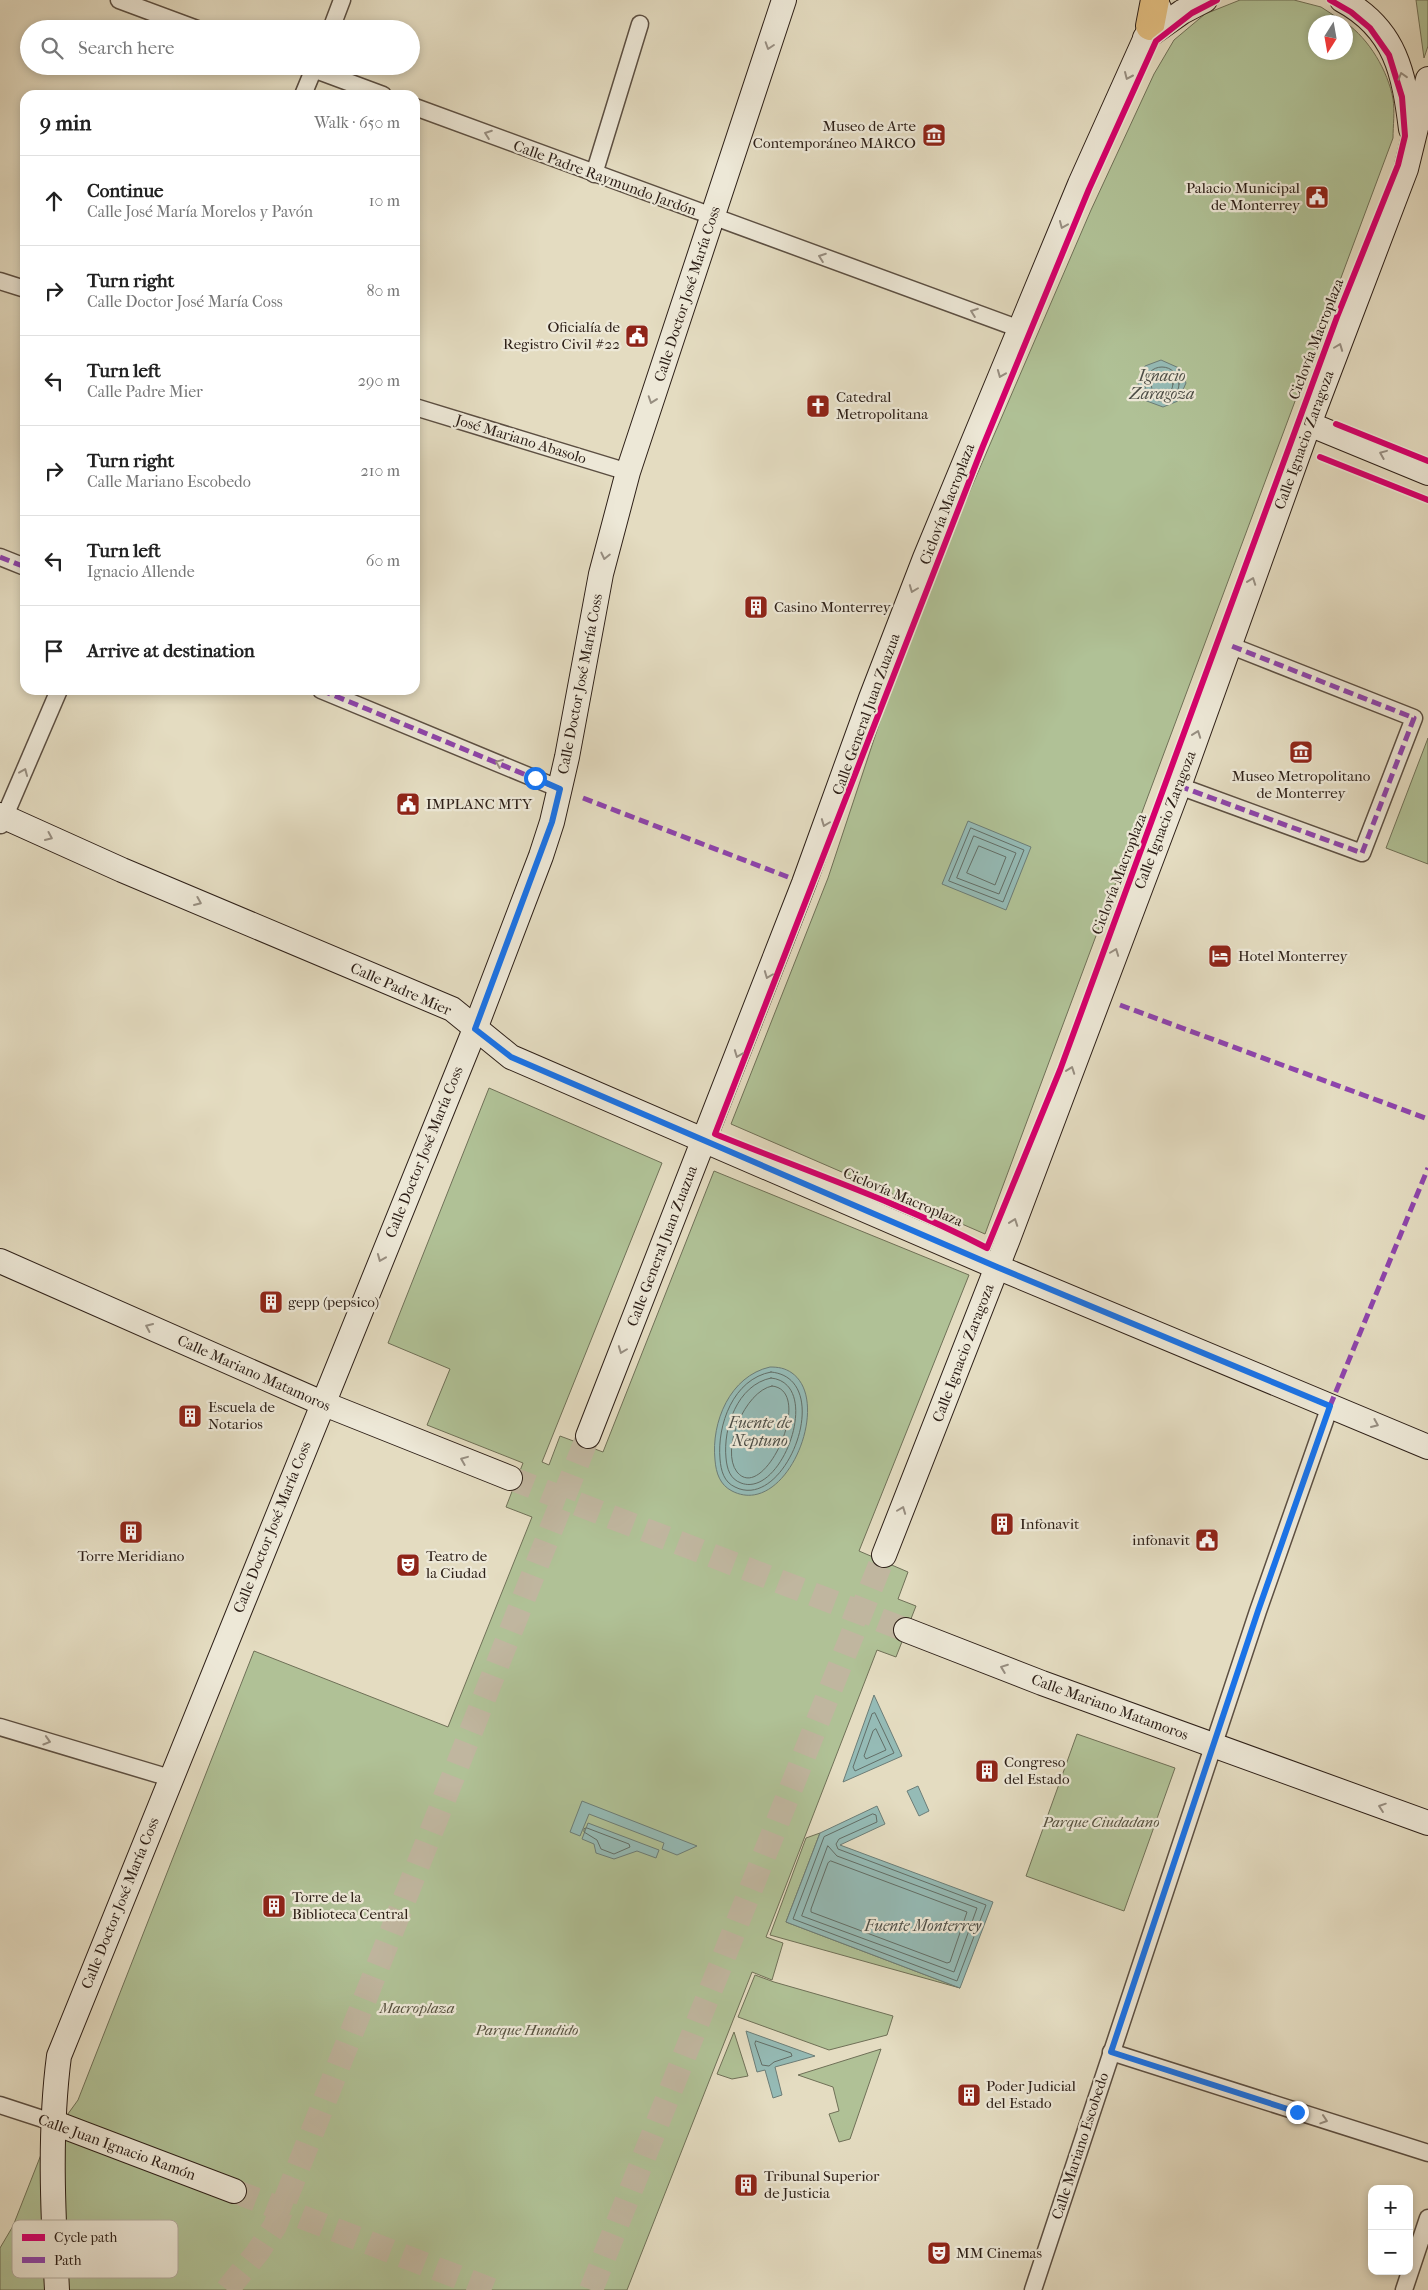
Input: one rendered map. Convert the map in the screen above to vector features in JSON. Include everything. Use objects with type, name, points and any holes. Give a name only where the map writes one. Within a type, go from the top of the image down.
[{"type":"street","points":[[119,0],[173,20]]},
{"type":"street","points":[[334,20],[342,0]]},
{"type":"street","name":"Calle Doctor José María Coss","points":[[55,2220],[55,2086],[59,2056],[475,1029],[541,856],[560,789],[601,574],[628,472],[784,0]]},
{"type":"street","name":"Calle General Juan Zuazua","points":[[588,1436],[804,883],[874,688],[925,558],[1080,184],[1150,21],[1163,0]]},
{"type":"street","points":[[1150,21],[1182,12],[1205,0]]},
{"type":"street","points":[[1342,0],[1366,16],[1382,33],[1395,56],[1420,140]]},
{"type":"street","points":[[594,174],[640,24]]},
{"type":"street","points":[[304,90],[309,75]]},
{"type":"street","points":[[331,75],[369,90]]},
{"type":"street","points":[[1420,140],[1428,79]]},
{"type":"street","name":"Calle Padre Raymundo Jardón","points":[[420,109],[713,218],[1020,329]]},
{"type":"street","name":"Calle Ignacio Zaragoza","points":[[884,1555],[997,1267],[1179,786],[1309,424],[1406,169],[1420,140]]},
{"type":"street","points":[[0,281],[20,287]]},
{"type":"street","name":"José Mariano Abasolo","points":[[420,409],[628,472]]},
{"type":"street","points":[[1309,424],[1428,473]]},
{"type":"street","points":[[0,557],[20,565]]},
{"type":"street","points":[[1179,786],[1362,853],[1414,718],[1229,645]]},
{"type":"street","points":[[2,820],[57,695]]},
{"type":"street","points":[[333,695],[560,789]]},
{"type":"street","name":"Calle Padre Mier","points":[[2,820],[452,1009],[511,1057],[997,1267],[1428,1447]]},
{"type":"street","name":"Calle Mariano Matamoros","points":[[0,1261],[322,1404],[510,1478]]},
{"type":"street","name":"Calle Mariano Escobedo","points":[[1033,2290],[1214,1744],[1330,1406]]},
{"type":"street","name":"Calle Mariano Matamoros","points":[[906,1630],[1042,1683],[1428,1823]]},
{"type":"street","points":[[0,1727],[170,1778]]},
{"type":"street","points":[[1111,2052],[1428,2153]]},
{"type":"street","name":"Calle Juan Ignacio Ramón","points":[[0,2105],[55,2123],[234,2191]]},
{"type":"street","points":[[1404,2290],[1428,2218]]},
{"type":"green space","points":[[1240,0],[1294,0],[1321,7],[1333,15],[1308,15],[1308,60],[1353,60],[1354,30],[1370,47],[1387,78],[1394,104],[1393,138],[985,1234],[731,1124],[828,878],[900,661],[960,514],[1091,210],[1154,74],[1174,40],[1205,14]]},
{"type":"green space","points":[[1416,0],[1428,0],[1428,46],[1424,58]]},
{"type":"green space","points":[[1428,738],[1428,864],[1386,848]]},
{"type":"green space","name":"Macroplaza","points":[[489,1088],[662,1163],[542,1462],[549,1465],[560,1436],[603,1452],[714,1171],[969,1275],[859,1551],[908,1572],[898,1599],[916,1606],[896,1657],[877,1650],[766,1937],[783,1943],[772,1980],[752,1972],[627,2290],[0,2290],[0,2248],[12,2228],[12,2278],[178,2278],[178,2220],[15,2220],[44,2147],[78,2100],[254,1651],[448,1727],[532,1517],[506,1507],[523,1463],[427,1425],[450,1369],[388,1343]]},
{"type":"green space","name":"Parque Ciudadano","points":[[1077,1734],[1175,1768],[1124,1911],[1026,1876]]},
{"type":"green space","points":[[820,1833],[786,1922],[960,1988],[770,1935],[806,1838]]},
{"type":"green space","points":[[755,1975],[893,2016],[887,2035],[829,2050],[738,2017]]},
{"type":"green space","points":[[734,2032],[748,2076],[732,2079],[717,2074]]},
{"type":"green space","points":[[881,2049],[850,2139],[839,2142],[829,2114],[839,2111],[833,2087],[798,2075]]},
{"type":"water","name":"Ignacio Zaragoza","points":[[1161,360],[1179,368],[1186,383],[1178,401],[1163,407],[1144,400],[1138,384],[1145,366]]},
{"type":"water","points":[[968,821],[1031,847],[1006,910],[942,884]]},
{"type":"water","name":"Fuente de Neptuno","points":[[770,1367],[789,1371],[803,1388],[808,1408],[805,1430],[798,1453],[786,1474],[770,1488],[752,1495],[732,1491],[722,1482],[716,1465],[716,1431],[720,1416],[734,1390],[744,1380],[756,1372]]},
{"type":"water","points":[[874,1695],[902,1756],[843,1782]]},
{"type":"water","points":[[918,1786],[929,1811],[919,1816],[907,1791]]},
{"type":"water","points":[[582,1801],[697,1846],[677,1855],[662,1849],[664,1843],[589,1814],[580,1836],[570,1832]]},
{"type":"water","name":"Fuente Monterrey","points":[[877,1806],[885,1824],[840,1845],[993,1902],[960,1988],[786,1922],[820,1833]]},
{"type":"water","points":[[588,1823],[659,1850],[656,1858],[637,1851],[614,1859],[596,1853],[594,1844],[582,1839]]},
{"type":"water","points":[[746,2031],[815,2056],[775,2067],[782,2095],[773,2098],[765,2070],[757,2072]]},
{"type":"tunnel","points":[[227,2290],[257,2253],[275,2226],[588,1436]]},
{"type":"tunnel","points":[[510,1478],[906,1630]]},
{"type":"tunnel","points":[[591,2290],[884,1555]]},
{"type":"tunnel","points":[[234,2191],[492,2290]]},
{"type":"marked path","points":[[0,557],[20,565]]},
{"type":"marked path","points":[[1179,786],[1362,853],[1414,718],[1229,645]]},
{"type":"marked path","points":[[333,695],[560,789]]},
{"type":"marked path","points":[[583,798],[788,877]]},
{"type":"marked path","points":[[1120,1005],[1428,1119]]},
{"type":"marked path","points":[[1330,1406],[1428,1168]]},
{"type":"cycle path","name":"Ciclovía Macroplaza","points":[[1217,0],[1192,13],[1156,41],[1089,189],[983,446],[715,1134],[921,1216],[987,1248],[1060,1070],[1337,317],[1398,165],[1405,136],[1402,97],[1389,55],[1370,28],[1351,12],[1330,0]]},
{"type":"cycle path","points":[[1336,424],[1428,461]]},
{"type":"cycle path","points":[[1320,457],[1428,500]]},
{"type":"place","name":"Museo de Arte Contemporáneo MARCO","points":[[934,135]]},
{"type":"place","name":"Palacio Municipal de Monterrey","points":[[1317,197]]},
{"type":"place","name":"Oficialía de Registro Civil #22","points":[[637,336]]},
{"type":"place","name":"Catedral Metropolitana","points":[[818,406]]},
{"type":"place","name":"Casino Monterrey","points":[[756,607]]},
{"type":"place","name":"Museo Metropolitano de Monterrey","points":[[1301,752]]},
{"type":"place","name":"IMPLANC MTY","points":[[408,804]]},
{"type":"place","name":"Hotel Monterrey","points":[[1220,956]]},
{"type":"place","name":"gepp (pepsico)","points":[[271,1302]]},
{"type":"place","name":"Escuela de Notarios","points":[[190,1416]]},
{"type":"place","name":"Infonavit","points":[[1002,1524]]},
{"type":"place","name":"Torre Meridiano","points":[[131,1532]]},
{"type":"place","name":"infonavit","points":[[1207,1540]]},
{"type":"place","name":"Teatro de la Ciudad","points":[[408,1565]]},
{"type":"place","name":"Congreso del Estado","points":[[987,1771]]},
{"type":"place","name":"Torre de la Biblioteca Central","points":[[274,1906]]},
{"type":"place","name":"Poder Judicial del Estado","points":[[969,2095]]},
{"type":"place","name":"Tribunal Superior de Justicia","points":[[746,2185]]},
{"type":"place","name":"MM Cinemas","points":[[939,2253]]},
{"type":"route","points":[[535,778],[560,789],[541,856],[475,1029],[511,1057],[997,1267],[1330,1406],[1273,1574],[1258,1611],[1111,2052],[1297,2112]]},
{"type":"park label","name":"Parque Hundido","points":[[527,2030]]}]
